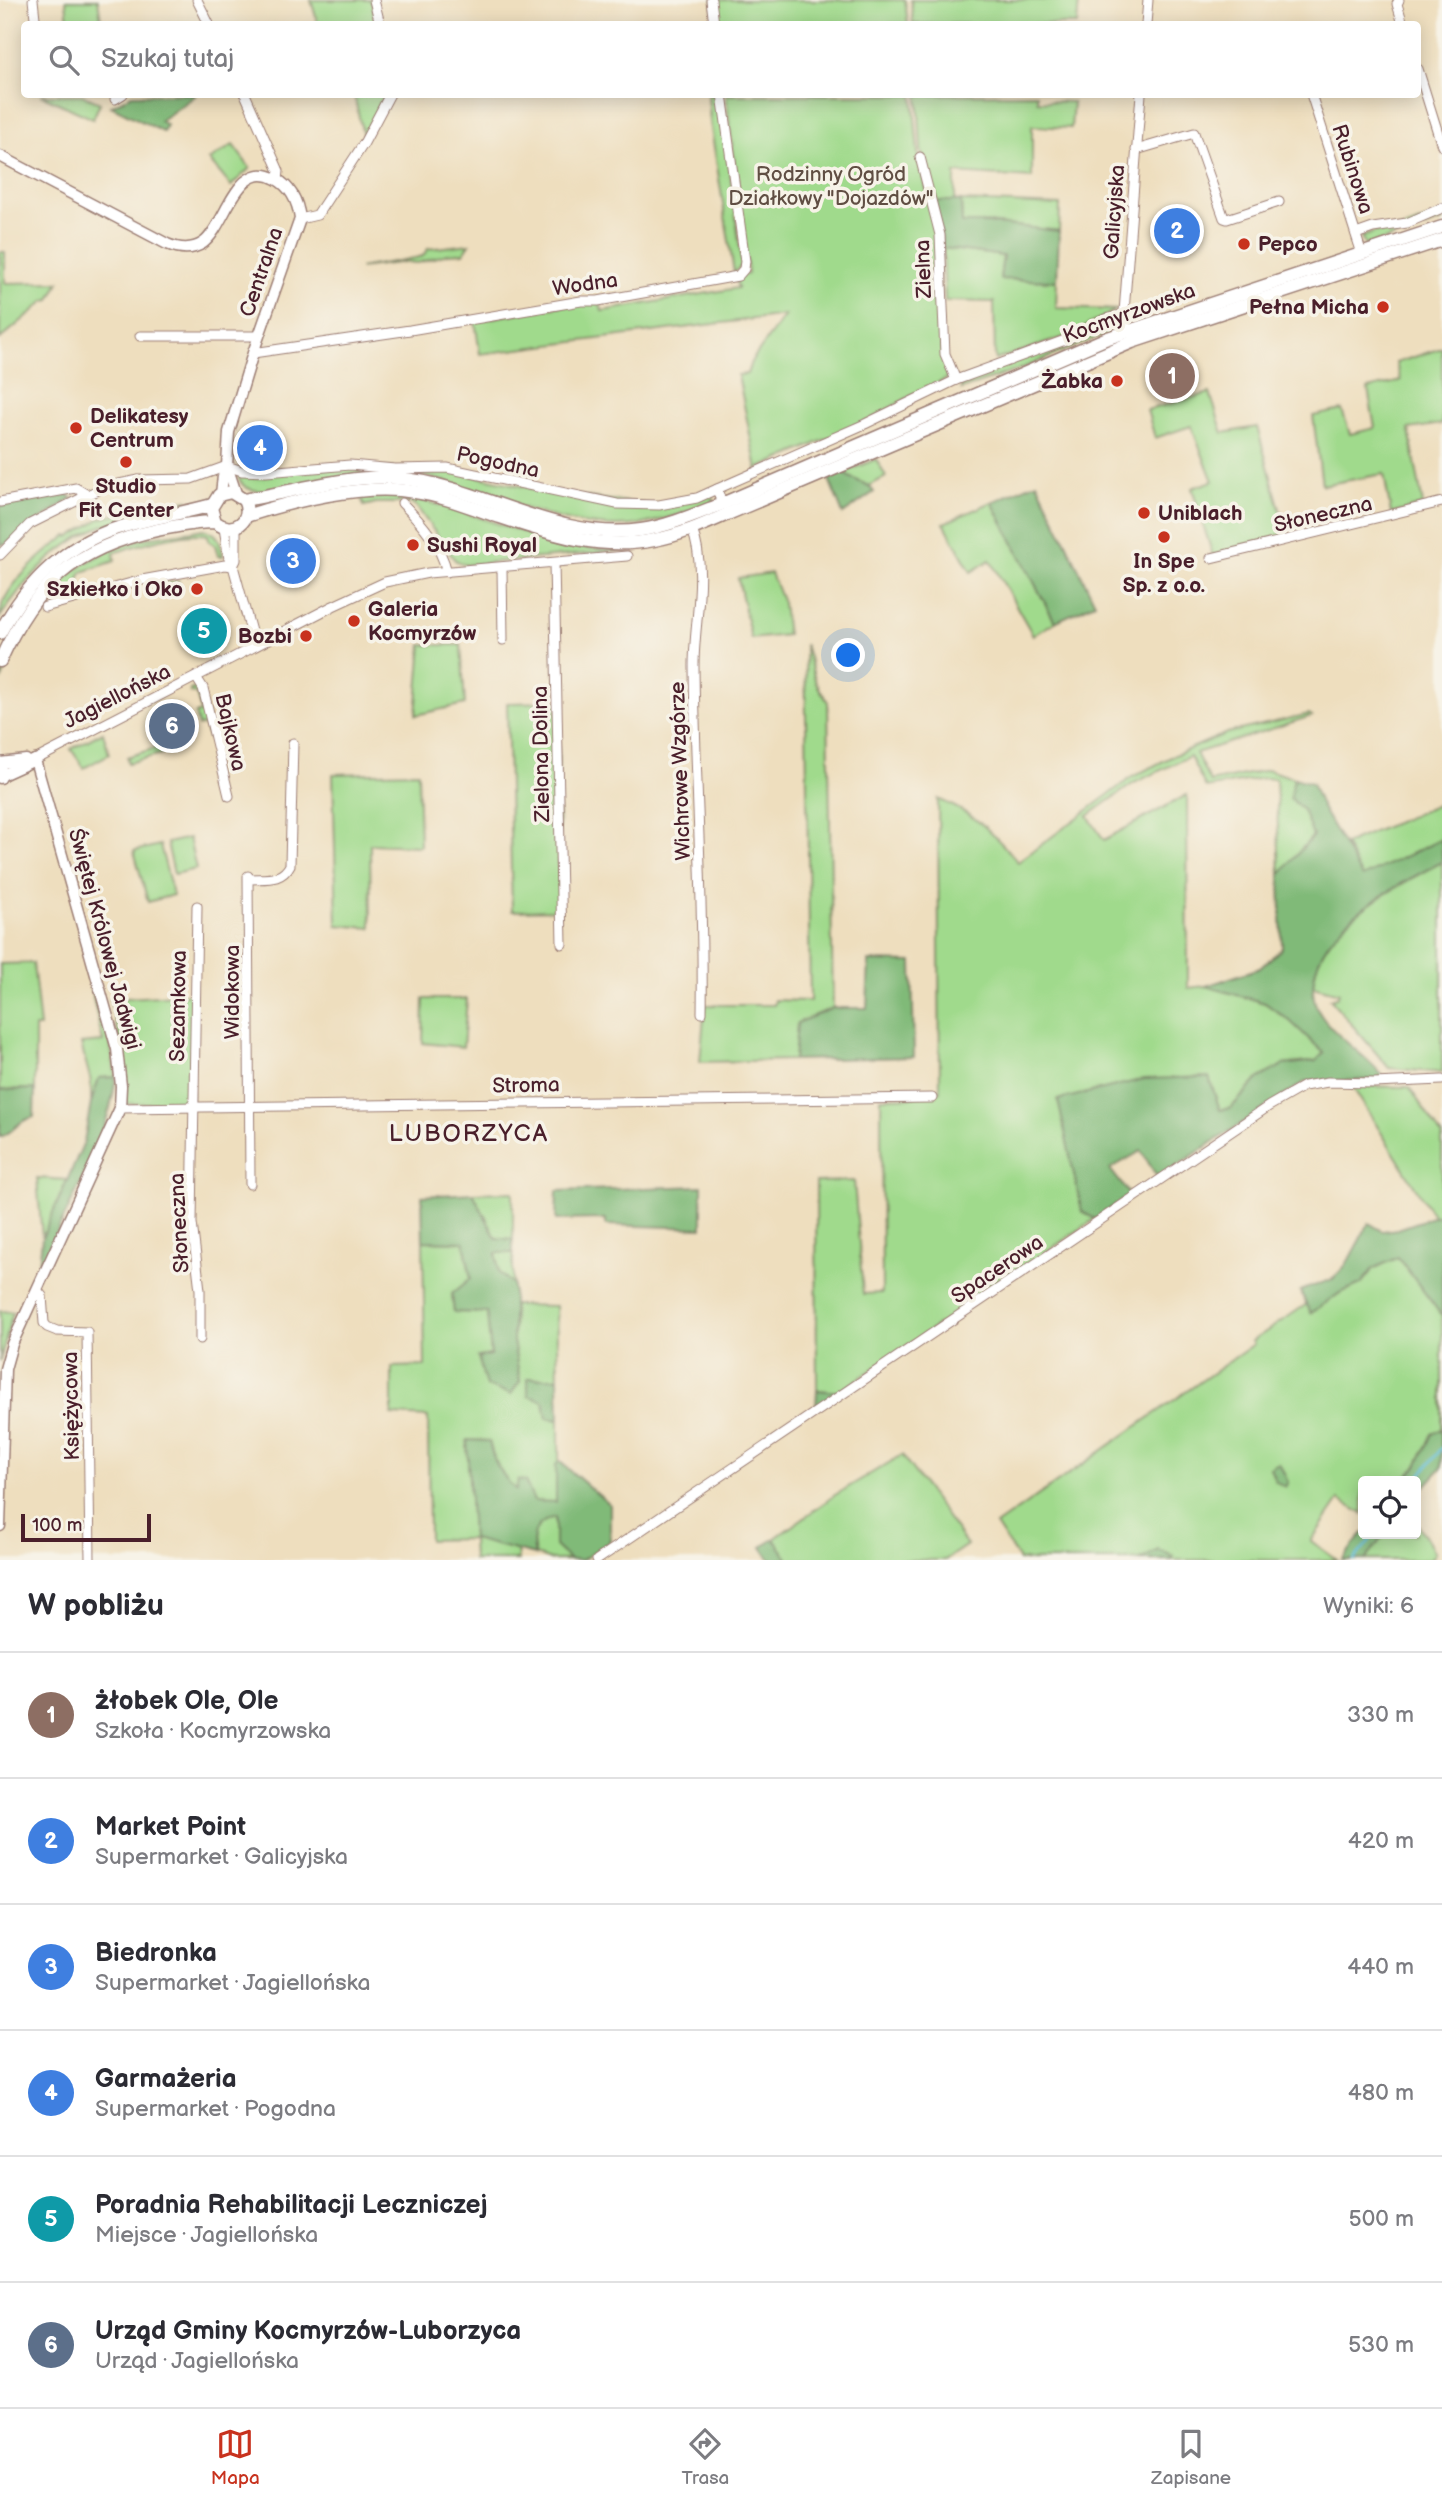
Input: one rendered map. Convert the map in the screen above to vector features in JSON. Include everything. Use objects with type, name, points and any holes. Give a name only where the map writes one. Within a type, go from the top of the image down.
[{"type":"main road","name":"Kocmyrzowska","points":[[839,460],[1127,331],[1442,227]]},
{"type":"main road","name":"Kocmyrzowska","points":[[839,460],[1132,342],[1442,240]]},
{"type":"main road","points":[[0,633],[15,605],[40,576],[57,560],[80,545],[127,525],[212,505],[221,494],[240,497],[344,482],[395,478],[431,483],[583,529],[623,531],[662,526],[839,460]]},
{"type":"main road","points":[[0,661],[15,630],[47,585],[79,559],[104,545],[133,535],[225,525],[246,516],[318,498],[387,490],[414,491],[549,533],[602,543],[653,540],[692,529],[839,460]]},
{"type":"main road","points":[[240,497],[247,507],[246,516]]},
{"type":"main road","points":[[212,505],[212,515],[225,525]]},
{"type":"main road","points":[[0,769],[0,776]]},
{"type":"street","points":[[33,0],[36,18]]},
{"type":"street","points":[[197,0],[208,21]]},
{"type":"street","points":[[374,0],[379,21]]},
{"type":"street","points":[[711,0],[714,21]]},
{"type":"street","points":[[1146,21],[1148,0]]},
{"type":"street","points":[[1399,0],[1397,4],[1402,21]]},
{"type":"street","points":[[1421,79],[1442,146]]},
{"type":"street","points":[[0,156],[167,244],[182,248],[200,245],[209,237],[234,195],[250,178],[264,174],[278,180],[279,171],[247,98]]},
{"type":"street","points":[[300,219],[317,215],[364,143],[388,98]]},
{"type":"street","name":"Wodna","points":[[253,353],[581,301],[598,302],[737,276],[744,269],[745,261],[723,98]]},
{"type":"street","name":"Galicyjska","points":[[1127,331],[1124,314],[1141,98]]},
{"type":"street","name":"Rubinowa","points":[[1312,98],[1362,254]]},
{"type":"street","points":[[1136,150],[1194,133],[1224,218],[1279,202]]},
{"type":"street","name":"Zielna","points":[[920,158],[940,235],[945,354],[956,380]]},
{"type":"street","name":"Centralna","points":[[221,494],[227,466],[229,432],[253,353],[300,219],[296,202],[288,188],[278,180]]},
{"type":"street","points":[[1356,234],[1373,228],[1407,223],[1442,208]]},
{"type":"street","name":"Pogodna","points":[[227,466],[242,471],[266,472],[350,465],[395,469],[447,468],[617,504],[659,505],[697,498],[865,424],[956,380],[1068,339],[1103,320],[1124,314]]},
{"type":"street","points":[[140,337],[259,336]]},
{"type":"street","points":[[0,555],[30,524],[86,494],[112,484],[139,480],[191,480],[227,466]]},
{"type":"street","name":"Centralna","points":[[227,466],[240,497]]},
{"type":"street","points":[[0,502],[76,488],[86,494]]},
{"type":"street","points":[[717,489],[722,504]]},
{"type":"street","name":"Słoneczna","points":[[1211,558],[1442,502]]},
{"type":"street","points":[[402,503],[430,534],[442,553],[447,572]]},
{"type":"street","points":[[225,525],[229,559],[255,646]]},
{"type":"street","name":"Wichrowe Wzgórze","points":[[692,529],[700,576],[694,662],[702,1013]]},
{"type":"street","name":"Jagiellońska","points":[[0,776],[373,586],[404,577],[627,555]]},
{"type":"street","name":"Zielona Dolina","points":[[554,563],[562,944]]},
{"type":"street","points":[[45,607],[142,580],[225,565],[233,566]]},
{"type":"street","points":[[502,568],[503,640]]},
{"type":"street","name":"Bajkowa","points":[[196,677],[203,688],[229,796]]},
{"type":"street","name":"Widokowa","points":[[250,1184],[248,877],[278,878],[286,873],[290,865],[293,743]]},
{"type":"street","name":"Jagiellońska","points":[[0,762],[36,760]]},
{"type":"street","name":"Świętej Królowej Jadwigi","points":[[0,1526],[5,1368],[12,1344],[120,1108],[121,1086],[117,1049],[36,760]]},
{"type":"street","name":"Sezamkowa","points":[[195,1107],[197,906]]},
{"type":"street","name":"Spacerowa","points":[[597,1560],[1269,1106],[1304,1086],[1328,1082],[1442,1080]]},
{"type":"street","name":"Stroma","points":[[120,1108],[932,1098]]},
{"type":"street","name":"Słoneczna","points":[[195,1107],[192,1223],[200,1290],[201,1339]]},
{"type":"street","name":"Księżycowa","points":[[37,1290],[42,1296],[44,1323],[47,1327],[57,1331],[87,1332],[90,1560]]},
{"type":"green space","points":[[66,0],[98,0],[101,20],[68,21]]},
{"type":"green space","points":[[311,0],[371,0],[375,21],[317,21]]},
{"type":"green space","points":[[713,0],[905,0],[908,21],[716,21]]},
{"type":"green space","points":[[911,0],[1079,0],[1077,21],[913,21]]},
{"type":"green space","points":[[48,98],[89,98],[100,103],[93,119]]},
{"type":"green space","points":[[126,98],[192,98],[160,121],[167,125],[163,132],[111,106]]},
{"type":"green space","points":[[355,98],[383,98],[363,135]]},
{"type":"green space","points":[[708,98],[720,98],[742,265],[734,273]]},
{"type":"green space","name":"Rodzinny Ogród Działkowy \"Dojazdów\"","points":[[726,98],[913,98],[918,153],[937,235],[942,353],[949,375],[947,379],[918,392],[866,422],[757,469],[738,375],[747,374],[751,362],[785,315],[480,354],[475,321],[599,299],[602,311],[738,288],[735,277],[748,274]]},
{"type":"green space","points":[[918,98],[1037,98],[1037,101],[1073,102],[1071,128],[1032,126],[1032,178],[955,173],[955,201],[935,201],[921,150]]},
{"type":"green space","points":[[233,145],[250,168],[231,186],[209,160]]},
{"type":"green space","points":[[935,201],[961,201],[962,223],[1059,231],[1057,281],[1000,279],[1003,256],[943,248]]},
{"type":"green space","points":[[961,201],[1060,205],[1059,231],[962,223]]},
{"type":"green space","points":[[1442,214],[1442,221],[1366,246],[1361,237],[1375,232],[1402,229]]},
{"type":"green space","points":[[470,244],[464,253],[447,254],[418,263],[359,268],[423,256],[428,249]]},
{"type":"green space","points":[[943,248],[1003,256],[1000,279],[1057,281],[1056,308],[1116,310],[1068,336],[995,360],[994,302],[945,301]]},
{"type":"green space","points":[[0,252],[5,252],[5,283],[59,282],[50,300],[45,301],[0,339]]},
{"type":"green space","points":[[1112,320],[1118,321],[1118,329],[1018,370],[961,389],[961,380],[1057,346]]},
{"type":"green space","points":[[1442,348],[1442,424],[1409,429],[1423,505],[1391,514],[1384,474],[1322,485],[1313,416],[1342,410],[1350,434],[1375,428],[1368,389],[1401,381],[1396,363]]},
{"type":"green space","points":[[1210,393],[1223,433],[1257,427],[1288,538],[1213,556],[1192,488],[1213,481],[1191,426],[1155,438],[1147,410]]},
{"type":"green space","points":[[876,459],[886,477],[869,486],[847,476],[845,472]]},
{"type":"green space","points":[[349,467],[447,470],[553,493],[660,506],[711,494],[715,502],[652,522],[614,526],[558,518],[420,475],[400,473],[262,491],[245,487],[237,471]]},
{"type":"green space","points":[[845,472],[847,476],[869,486],[874,492],[843,514],[829,479]]},
{"type":"green space","points":[[1037,482],[1095,603],[1055,622],[992,502]]},
{"type":"green space","points":[[68,494],[72,498],[6,544],[0,545],[0,506]]},
{"type":"green space","points":[[392,495],[440,505],[556,542],[592,549],[628,550],[465,565],[455,560],[416,506],[411,503],[376,503],[364,506],[361,497]]},
{"type":"green space","points":[[188,500],[190,506],[105,525],[74,541],[33,575],[0,617],[7,594],[15,583],[47,551],[67,536],[70,537],[101,518]]},
{"type":"green space","points":[[992,502],[1055,622],[1033,635],[990,560],[971,572],[944,523]]},
{"type":"green space","points":[[204,529],[218,539],[223,556],[218,556],[208,535],[175,536],[114,553],[115,561],[82,572],[78,582],[80,593],[42,607],[16,648],[0,683],[8,657],[31,616],[69,575],[99,555],[117,547],[152,537]]},
{"type":"green space","points":[[771,573],[783,603],[787,635],[751,639],[738,578]]},
{"type":"green space","points":[[156,579],[157,585],[178,581],[181,590],[160,598],[154,583],[146,585]]},
{"type":"green space","points":[[805,644],[816,683],[828,702],[833,1008],[798,1023],[794,1060],[700,1062],[705,1005],[774,1005],[775,1000],[810,1001]]},
{"type":"green space","points":[[422,645],[461,645],[465,704],[416,715]]},
{"type":"green space","points":[[198,687],[213,736],[208,738],[205,725],[198,726],[195,714],[201,712],[196,693],[191,693],[190,690]]},
{"type":"green space","points":[[558,702],[559,910],[512,911],[507,703]]},
{"type":"green space","points":[[1309,714],[1312,716],[1196,753],[1210,782],[1268,770],[1294,778],[1290,798],[1303,810],[1313,836],[1280,874],[1276,779],[1264,778],[1206,788],[1190,756],[1134,783],[1088,816],[1104,840],[1187,795],[1188,988],[1206,986],[1265,1003],[1325,1052],[1316,1061],[1283,1065],[1258,1079],[1231,1108],[1220,1110],[1209,1078],[1058,1100],[1095,1219],[839,1392],[817,1390],[816,1182],[854,1181],[863,1294],[882,1293],[881,1098],[914,1097],[914,1090],[940,1091],[938,799],[982,825],[1018,862],[1132,777],[1173,756],[1227,733]]},
{"type":"green space","points":[[103,732],[109,754],[84,768],[71,749]]},
{"type":"green space","points":[[162,746],[161,754],[128,763],[127,757]]},
{"type":"green space","points":[[418,772],[420,846],[370,844],[371,928],[337,925],[333,774]]},
{"type":"green space","points":[[1294,778],[1312,783],[1321,806],[1362,877],[1442,839],[1442,862],[1384,894],[1346,923],[1320,958],[1314,978],[1314,999],[1323,1018],[1385,1079],[1305,1082],[1158,1178],[1141,1151],[1110,1169],[1130,1195],[1095,1219],[1082,1212],[1058,1100],[1144,1079],[1209,1077],[1220,1110],[1231,1108],[1258,1079],[1283,1065],[1316,1061],[1324,1053],[1290,1021],[1265,1003],[1206,986],[1260,968],[1282,948],[1280,874],[1313,836],[1303,810],[1290,798]]},
{"type":"green space","points":[[1442,803],[1442,839],[1362,878],[1345,844]]},
{"type":"green space","points":[[189,838],[196,869],[174,874],[167,843]]},
{"type":"green space","points":[[160,845],[173,895],[148,902],[134,851]]},
{"type":"green space","points":[[1442,862],[1442,1073],[1389,1068],[1330,999],[1337,997],[1339,993],[1313,986],[1317,962],[1334,935],[1362,910]]},
{"type":"green space","points":[[869,961],[912,962],[914,1057],[794,1060],[797,1023],[833,1008],[867,1008]]},
{"type":"green space","points":[[33,963],[40,1027],[35,1027],[35,1089],[0,1090],[0,964]]},
{"type":"green space","points":[[86,967],[91,971],[110,1042],[116,1077],[99,1078],[91,1103],[91,1082],[81,1044],[103,1042]]},
{"type":"green space","points":[[193,994],[191,1102],[125,1104],[125,1063],[110,999]]},
{"type":"green space","points":[[424,999],[467,999],[463,1047],[423,1043]]},
{"type":"green space","points":[[116,1077],[104,1127],[95,1151],[42,1266],[39,1266],[42,1238],[84,1142],[99,1078]]},
{"type":"green space","points":[[1352,1086],[1409,1087],[1442,1136],[1442,1220],[1438,1215],[1434,1217]]},
{"type":"green space","points":[[35,1089],[34,1117],[23,1121],[0,1137],[0,1090]]},
{"type":"green space","points":[[37,1178],[67,1180],[42,1238]]},
{"type":"green space","points":[[702,1186],[702,1228],[606,1225],[606,1219],[556,1220],[557,1191]]},
{"type":"green space","points":[[513,1192],[513,1239],[496,1238],[473,1193]]},
{"type":"green space","points":[[473,1193],[496,1238],[513,1239],[513,1253],[496,1253],[499,1273],[513,1284],[513,1341],[520,1381],[511,1394],[486,1386],[478,1357],[491,1355],[487,1313],[454,1312],[452,1294],[471,1278],[464,1242],[423,1241],[422,1196]]},
{"type":"green space","points":[[1438,1215],[1442,1220],[1442,1316],[1398,1257],[1373,1269],[1361,1284],[1340,1293],[1311,1313],[1300,1291],[1333,1279],[1346,1265],[1369,1223],[1382,1231],[1398,1229]]},
{"type":"green space","points":[[423,1241],[464,1242],[471,1279],[452,1294],[454,1312],[487,1313],[491,1355],[478,1357],[520,1381],[513,1341],[514,1305],[556,1306],[558,1378],[528,1379],[528,1395],[544,1401],[547,1418],[559,1420],[556,1502],[536,1502],[524,1497],[504,1476],[494,1459],[489,1441],[467,1440],[472,1539],[429,1540],[428,1417],[392,1415],[392,1367],[425,1366]]},
{"type":"green space","points":[[496,1252],[513,1253],[513,1284],[499,1273]]},
{"type":"green space","points":[[1398,1257],[1442,1316],[1442,1429],[1432,1434],[1417,1466],[1408,1476],[1358,1476],[1358,1511],[1339,1500],[1311,1541],[1337,1560],[1019,1560],[996,1525],[1254,1344],[1252,1341],[1307,1304],[1311,1313],[1340,1293],[1361,1284],[1373,1269]]},
{"type":"green space","points":[[0,1311],[13,1312],[0,1361]]},
{"type":"green space","points":[[528,1378],[558,1378],[559,1420],[547,1418],[544,1401],[528,1396]]},
{"type":"green space","points":[[817,1390],[839,1392],[816,1407]]},
{"type":"green space","points":[[1442,1429],[1442,1467],[1421,1490],[1421,1476],[1408,1476],[1417,1466],[1432,1434]]},
{"type":"green space","points":[[467,1440],[489,1441],[495,1461],[506,1479],[516,1490],[518,1480],[525,1481],[534,1501],[556,1502],[556,1465],[559,1461],[610,1505],[610,1541],[582,1560],[570,1560],[555,1546],[555,1517],[543,1522],[536,1531],[533,1542],[535,1555],[472,1539]]},
{"type":"green space","points":[[902,1455],[967,1545],[945,1560],[789,1560],[774,1539],[835,1495]]},
{"type":"green space","points":[[1279,1463],[1288,1482],[1285,1487],[1275,1481],[1270,1468]]},
{"type":"green space","points":[[555,1516],[555,1545],[570,1560],[551,1560],[535,1555],[535,1530],[542,1522]]},
{"type":"green space","points":[[1421,1529],[1435,1553],[1430,1560],[1365,1560],[1381,1539],[1421,1539]]},
{"type":"green space","points":[[472,1539],[517,1550],[518,1560],[473,1560]]},
{"type":"green space","points":[[774,1539],[789,1560],[771,1560],[762,1547]]},
{"type":"green space","points":[[1358,1539],[1381,1539],[1365,1560],[1342,1560]]},
{"type":"green space","points":[[1158,1550],[1174,1556],[1172,1560],[1140,1560]]},
{"type":"waterway","points":[[1420,1476],[1442,1448]]},
{"type":"waterway","points":[[1354,1560],[1371,1539]]},
{"type":"place","name":"Market Point","points":[[1177,231]]},
{"type":"place","name":"Pepco","points":[[1244,244]]},
{"type":"place","name":"Pełna Micha","points":[[1383,307]]},
{"type":"place","name":"żłobek Ole, Ole","points":[[1172,376]]},
{"type":"place","name":"Żabka","points":[[1117,381]]},
{"type":"place","name":"Delikatesy Centrum","points":[[76,428]]},
{"type":"place","name":"Garmażeria","points":[[260,448]]},
{"type":"place","name":"Studio Fit Center","points":[[126,462]]},
{"type":"place","name":"Uniblach","points":[[1144,513]]},
{"type":"place","name":"In Spe Sp. z o.o.","points":[[1164,537]]},
{"type":"place","name":"Sushi Royal","points":[[413,545]]},
{"type":"place","name":"Biedronka","points":[[293,561]]},
{"type":"place","name":"Szkiełko i Oko","points":[[197,589]]},
{"type":"place","name":"Galeria Kocmyrzów","points":[[354,621]]},
{"type":"place","name":"Poradnia Rehabilitacji Leczniczej","points":[[204,631]]},
{"type":"place","name":"Bozbi","points":[[306,636]]},
{"type":"place","name":"Urząd Gminy Kocmyrzów-Luborzyca","points":[[172,726]]},
{"type":"district","name":"LUBORZYCA","points":[[469,1133]]}]
